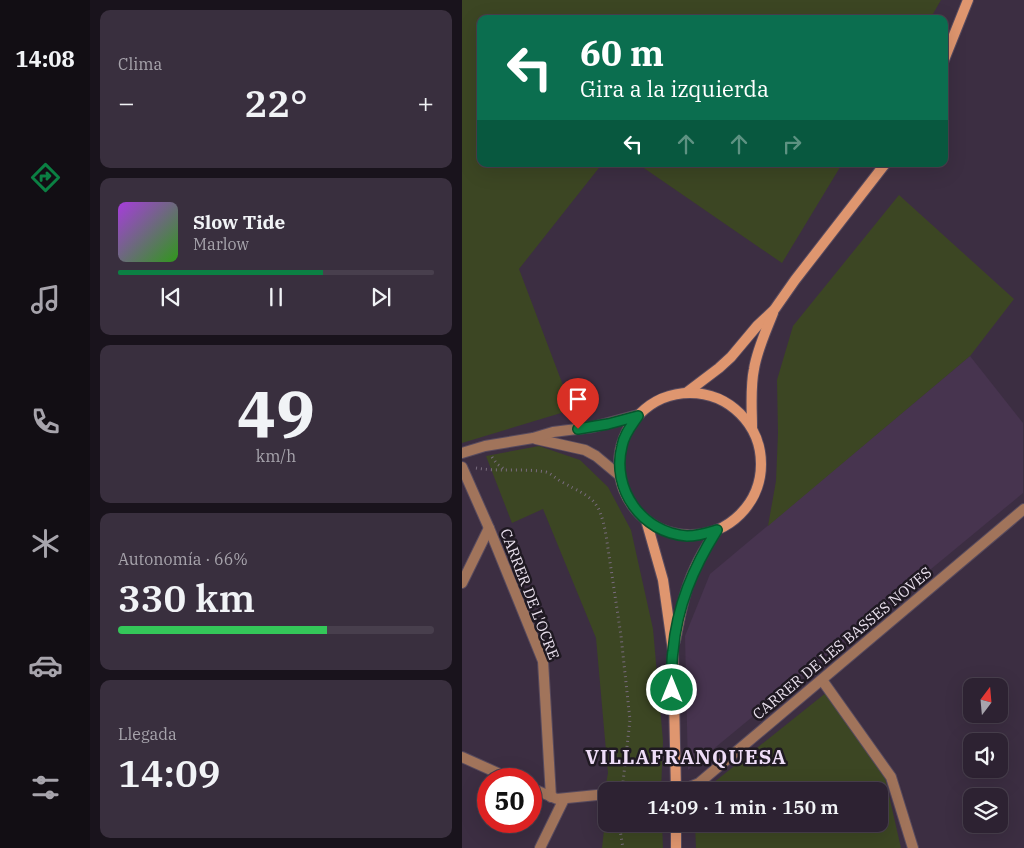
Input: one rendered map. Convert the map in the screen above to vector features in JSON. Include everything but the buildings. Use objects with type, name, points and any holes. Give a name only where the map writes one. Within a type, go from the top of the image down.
[{"type":"main road","points":[[948,50],[968,0]]},
{"type":"main road","points":[[686,393],[712,375],[725,363],[757,326],[774,310],[883,167]]},
{"type":"main road","points":[[752,428],[754,369],[774,310]]},
{"type":"main road","points":[[686,393],[699,394],[724,402],[744,418],[752,428],[758,442],[761,457],[758,487],[752,501],[742,513],[731,523],[717,530],[703,535],[688,536],[665,530],[646,520],[629,500],[620,476],[619,460],[622,444],[638,416],[660,400],[686,393]]},
{"type":"main road","points":[[646,520],[663,580],[673,652],[676,782]]},
{"type":"main road","points":[[673,652],[688,583],[701,555],[717,530]]},
{"type":"main road","points":[[676,832],[676,848]]},
{"type":"street","points":[[462,453],[485,446],[532,438],[553,432],[608,424],[638,416]]},
{"type":"street","points":[[532,438],[585,450],[596,456],[620,476]]},
{"type":"street","name":"CARRER DE L'OCRE","points":[[467,467],[489,528],[543,661],[552,797]]},
{"type":"street","name":"CARRER DE LES BASSES NOVES","points":[[699,782],[1024,509]]},
{"type":"street","points":[[462,583],[489,528]]},
{"type":"street","points":[[822,680],[891,778],[913,848]]},
{"type":"street","points":[[462,756],[488,768]]},
{"type":"street","points":[[542,793],[557,799],[598,795]]},
{"type":"street","points":[[540,848],[564,798]]},
{"type":"path","points":[[467,467],[551,474],[560,482],[589,496],[597,505],[603,520],[621,636],[630,720],[623,782]]},
{"type":"path","points":[[621,832],[624,848]]},
{"type":"shaded area","points":[[970,356],[1023,423],[1023,493],[688,770],[685,636],[710,574]]},
{"type":"green space","points":[[462,0],[941,0],[932,15],[477,15],[477,167],[600,167],[519,269],[571,410],[462,443]]},
{"type":"green space","points":[[642,167],[840,167],[782,263]]},
{"type":"green space","points":[[899,195],[1014,299],[970,356],[768,526],[776,481],[778,433],[777,380],[793,326]]},
{"type":"green space","points":[[539,446],[580,460],[608,487],[631,530],[653,629],[663,741],[661,782],[606,782],[608,773],[596,638],[543,509],[512,523],[486,456]]},
{"type":"green space","points":[[827,692],[886,782],[714,782]]},
{"type":"green space","points":[[888,791],[901,848],[696,848],[695,832],[888,832]]},
{"type":"green space","points":[[604,832],[662,832],[663,848],[602,848]]},
{"type":"district","name":"VILLAFRANQUESA","points":[[686,756]]},
{"type":"route","points":[[578,429],[638,416],[622,444],[619,460],[620,476],[624,489],[636,511],[658,528],[673,533],[688,536],[703,535],[717,530],[701,555],[688,583],[673,652],[672,690]]}]
